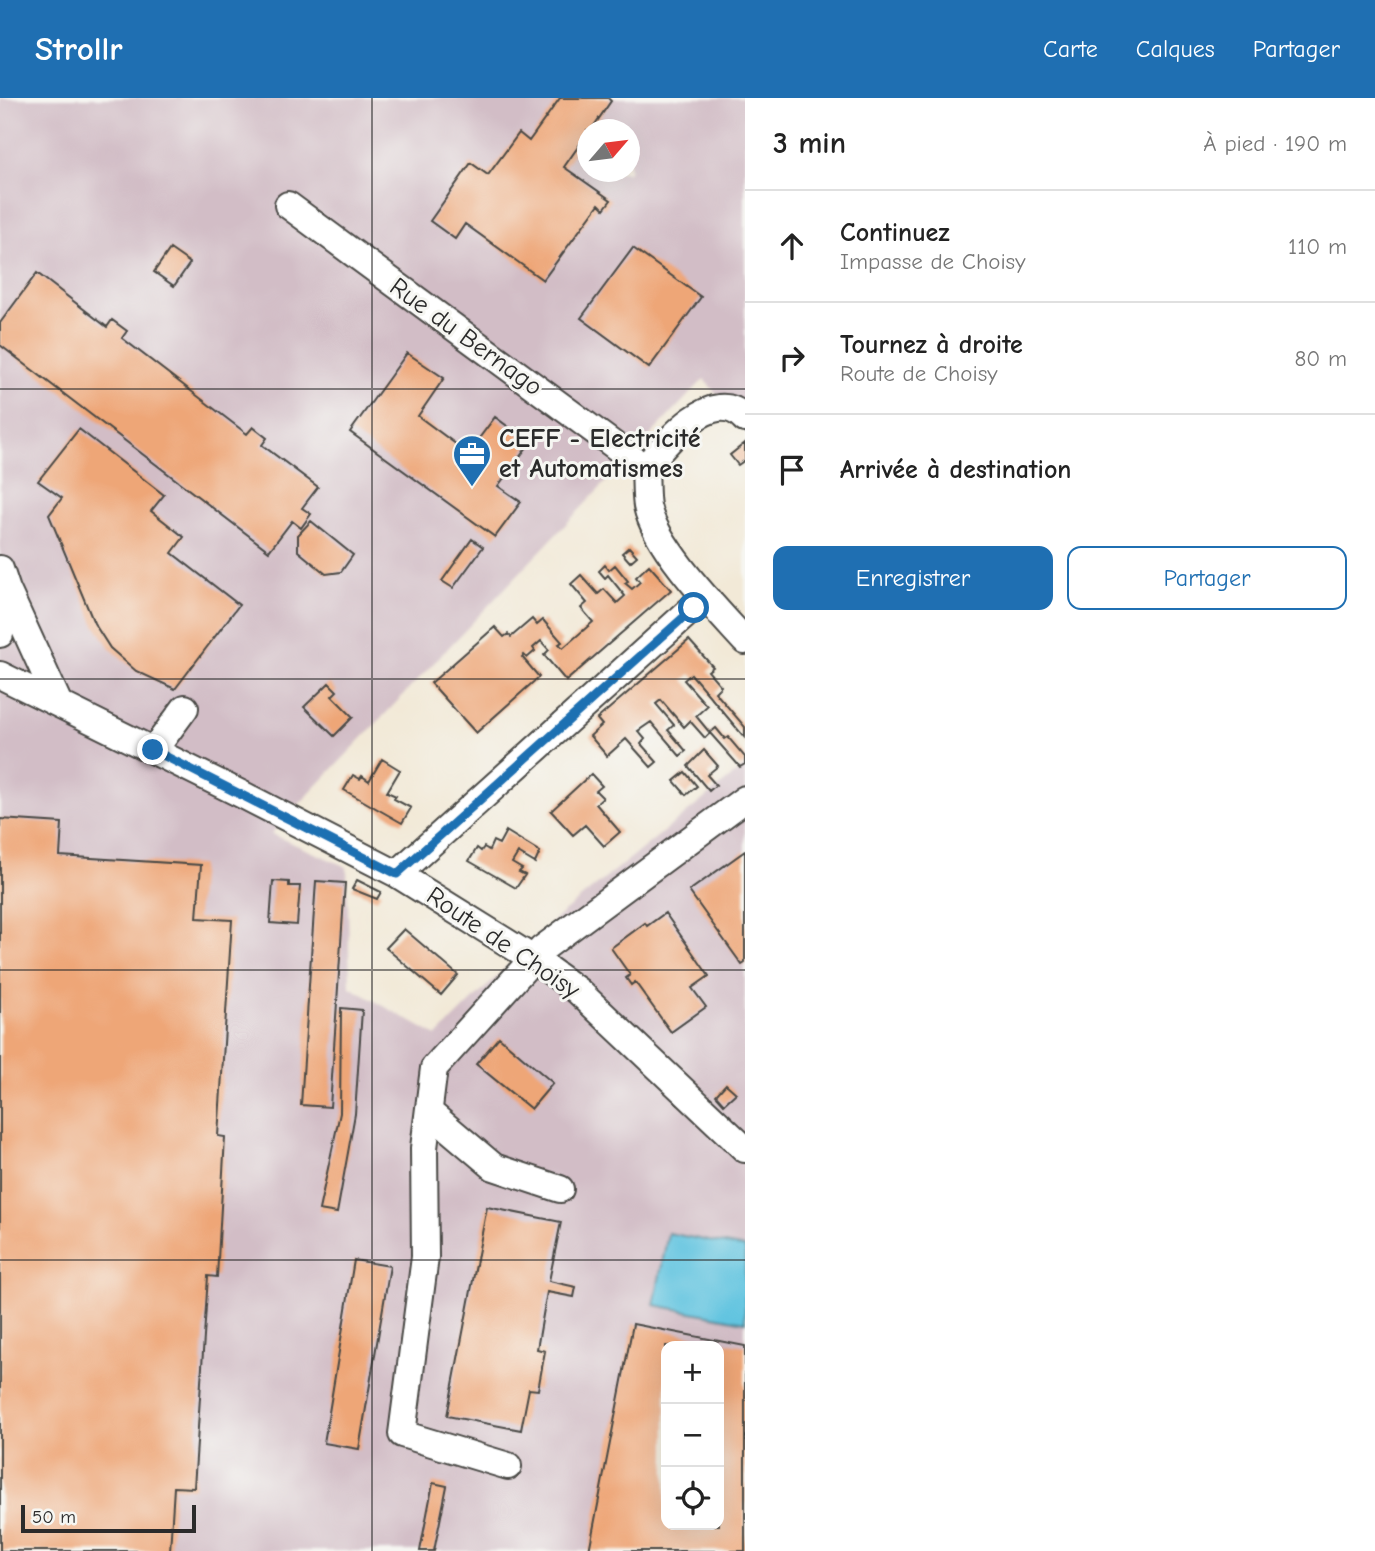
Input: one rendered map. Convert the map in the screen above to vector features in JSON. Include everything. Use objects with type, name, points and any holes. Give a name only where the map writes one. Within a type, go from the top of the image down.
[{"type":"street","name":"Rue du Bernago","points":[[288,205],[645,468]]},
{"type":"street","points":[[745,419],[741,414],[720,407],[700,414],[668,441],[645,468],[647,508],[666,546],[705,597],[745,641]]},
{"type":"street","points":[[0,634],[4,580]]},
{"type":"street","points":[[4,580],[59,704]]},
{"type":"street","points":[[397,874],[705,597]]},
{"type":"street","name":"Route de Choisy","points":[[0,675],[397,874],[535,960],[578,991],[745,1149]]},
{"type":"street","points":[[153,750],[185,708]]},
{"type":"street","points":[[508,1466],[402,1434],[425,1257],[424,1148],[434,1068],[535,960],[542,949],[745,799]]},
{"type":"street","points":[[429,1112],[495,1167],[560,1189]]},
{"type":"shaded area","points":[[0,98],[745,98],[745,429],[704,379],[271,834],[347,867],[350,987],[437,1036],[555,919],[745,766],[745,1551],[0,1551]]},
{"type":"water","points":[[668,1233],[745,1248],[745,1322],[654,1305]]},
{"type":"building","points":[[560,98],[608,98],[611,101],[599,119],[577,119],[577,148],[564,167],[577,176],[577,182],[585,182],[611,200],[604,209],[599,204],[543,280],[465,224],[455,239],[430,221],[471,163],[488,175],[519,133],[529,141]]},
{"type":"building","points":[[633,248],[701,297],[649,368],[581,318]]},
{"type":"building","points":[[170,249],[190,263],[174,286],[154,272]]},
{"type":"building","points":[[37,273],[107,327],[112,320],[127,331],[122,338],[247,434],[253,427],[267,438],[262,445],[318,487],[302,508],[311,514],[301,528],[292,521],[269,551],[0,345],[0,323]]},
{"type":"building","points":[[407,353],[444,378],[418,416],[468,453],[495,417],[530,443],[498,486],[521,502],[495,537],[350,432]]},
{"type":"building","points":[[79,429],[164,495],[151,511],[184,537],[172,553],[239,605],[175,689],[136,671],[110,648],[94,623],[49,515],[62,498],[38,481]]},
{"type":"building","points":[[745,443],[745,460],[738,465],[730,455]]},
{"type":"building","points":[[311,521],[353,555],[341,572],[326,574],[298,551],[298,535]]},
{"type":"building","points":[[472,539],[483,547],[453,588],[442,581]]},
{"type":"building","points":[[629,547],[637,556],[630,562],[622,553]]},
{"type":"building","points":[[605,565],[609,570],[615,565],[628,581],[625,583],[632,589],[640,582],[636,577],[649,565],[671,590],[566,681],[544,655],[549,650],[541,641],[527,658],[524,655],[522,657],[539,677],[476,733],[431,683],[495,627],[504,637],[508,634],[511,637],[532,619],[537,625],[543,620],[562,642],[559,644],[563,648],[593,622],[581,608],[587,603],[571,584],[581,575],[598,594],[604,589],[617,603],[625,596],[608,575],[605,578],[599,571]]},
{"type":"building","points":[[689,640],[713,667],[708,671],[721,686],[715,692],[745,727],[745,738],[691,674],[684,680],[707,706],[696,716],[710,733],[705,738],[690,721],[684,727],[661,700],[656,704],[674,725],[668,730],[686,751],[680,756],[651,722],[638,731],[645,739],[641,744],[657,762],[651,767],[626,739],[607,756],[590,736],[602,725],[597,719]]},
{"type":"building","points":[[329,683],[337,691],[332,696],[353,717],[334,736],[304,707]]},
{"type":"building","points":[[716,728],[725,739],[728,737],[745,757],[745,764],[740,767],[710,733]]},
{"type":"building","points":[[704,750],[718,766],[707,775],[716,785],[709,791],[688,766]]},
{"type":"building","points":[[382,759],[400,770],[387,792],[411,808],[402,823],[344,790],[353,775],[360,779],[362,776],[369,781]]},
{"type":"building","points":[[685,772],[697,786],[686,795],[674,781]]},
{"type":"building","points":[[591,774],[602,786],[596,791],[603,798],[596,804],[620,832],[604,846],[585,825],[573,835],[551,811]]},
{"type":"building","points":[[0,819],[62,823],[60,856],[201,865],[197,918],[232,920],[218,1136],[225,1137],[217,1277],[208,1276],[194,1488],[174,1487],[170,1551],[0,1551]]},
{"type":"building","points":[[506,831],[540,852],[535,863],[518,853],[512,863],[522,869],[519,872],[525,875],[516,888],[469,861],[477,848],[481,851],[484,847],[489,850],[493,841],[499,844]]},
{"type":"building","points":[[745,851],[745,963],[742,965],[689,891]]},
{"type":"building","points":[[357,880],[381,892],[377,899],[352,889]]},
{"type":"building","points":[[273,881],[300,886],[297,925],[270,923]]},
{"type":"building","points":[[316,881],[345,883],[330,1107],[301,1105]]},
{"type":"building","points":[[665,913],[709,976],[692,988],[706,1007],[671,1032],[635,982],[631,985],[626,978],[630,975],[611,948],[645,923],[647,926]]},
{"type":"building","points":[[404,929],[458,975],[441,995],[386,948]]},
{"type":"building","points":[[341,1008],[362,1010],[355,1114],[337,1213],[319,1210],[340,1113]]},
{"type":"building","points":[[499,1037],[553,1083],[531,1109],[476,1064]]},
{"type":"building","points":[[726,1084],[736,1093],[724,1104],[716,1095]]},
{"type":"building","points":[[487,1207],[561,1222],[549,1281],[576,1287],[574,1297],[547,1292],[537,1349],[545,1351],[538,1390],[529,1389],[521,1430],[447,1416]]},
{"type":"building","points":[[354,1260],[390,1266],[359,1449],[324,1443]]},
{"type":"building","points":[[633,1324],[720,1341],[661,1341],[661,1530],[724,1530],[724,1342],[745,1346],[745,1551],[589,1551]]},
{"type":"building","points":[[433,1483],[447,1486],[434,1551],[420,1551]]},
{"type":"place","name":"CEFF - Electricité et Automatismes","points":[[472,488]]},
{"type":"route","points":[[153,750],[397,874],[694,608]]}]
